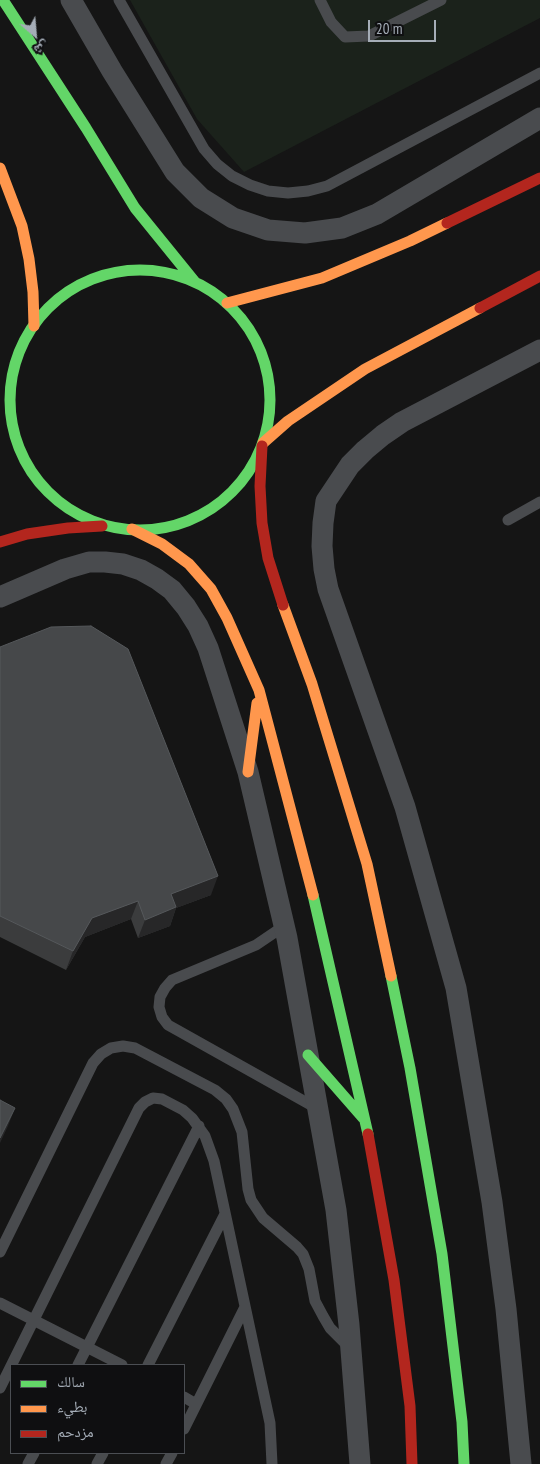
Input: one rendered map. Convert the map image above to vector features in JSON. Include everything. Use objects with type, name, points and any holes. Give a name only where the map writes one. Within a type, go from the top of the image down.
[{"type":"street","points":[[3,0],[136,208],[195,282]]},
{"type":"street","points":[[71,0],[112,71],[175,172],[202,198],[233,218],[268,230],[305,233],[342,228],[377,214],[540,118]]},
{"type":"street","points":[[0,168],[12,195],[25,242],[33,292],[34,326]]},
{"type":"street","points":[[227,303],[322,278],[410,241],[540,178]]},
{"type":"street","points":[[136,270],[156,271],[195,282],[227,303],[252,332],[266,367],[270,386],[268,425],[253,464],[241,481],[227,496],[193,518],[153,529],[109,526],[90,520],[57,500],[43,486],[22,454],[11,418],[10,398],[17,360],[24,342],[47,310],[79,286],[107,275],[136,270]]},
{"type":"street","points":[[464,1464],[462,1422],[442,1254],[410,1068],[367,864],[312,684],[278,593],[268,558],[262,523],[260,486],[262,444],[288,421],[365,370],[537,281]]},
{"type":"street","points":[[521,1464],[506,1309],[492,1202],[456,988],[405,807],[328,589],[322,546],[326,500],[350,465],[365,450],[402,422],[540,350]]},
{"type":"street","points":[[0,414],[10,398]]},
{"type":"street","points":[[0,542],[27,534],[68,528],[109,526]]},
{"type":"street","points":[[132,529],[162,544],[189,564],[211,589],[227,618],[259,690],[318,915],[366,1122],[394,1280],[410,1406],[412,1464]]},
{"type":"street","points":[[0,597],[65,569],[89,562],[123,564],[157,578],[172,590],[198,626],[208,648],[248,772],[284,926],[318,1108],[336,1210],[351,1349],[360,1464]]},
{"type":"street","points":[[248,772],[259,690]]},
{"type":"street","points":[[308,1055],[366,1122]]},
{"type":"lane","points":[[119,0],[204,149],[217,164],[232,176],[268,191],[288,193],[308,191],[327,186],[540,73]]},
{"type":"lane","points":[[320,0],[331,22],[345,37],[369,36],[441,0]]},
{"type":"lane","points":[[508,520],[540,502]]},
{"type":"lane","points":[[284,926],[256,945],[172,980],[162,992],[160,1007],[162,1017],[168,1025],[318,1108]]},
{"type":"lane","points":[[0,1252],[94,1062],[101,1054],[112,1048],[123,1046],[134,1048],[215,1090],[234,1109],[242,1132],[248,1189],[251,1200],[262,1218],[303,1254],[309,1269],[315,1301],[330,1328],[351,1349]]},
{"type":"lane","points":[[12,1364],[139,1108],[153,1098],[162,1099],[183,1110],[199,1126],[212,1155],[270,1423],[272,1464]]},
{"type":"lane","points":[[79,1364],[199,1126]]},
{"type":"lane","points":[[149,1364],[225,1214]]},
{"type":"lane","points":[[0,1303],[120,1364]]},
{"type":"lane","points":[[185,1427],[245,1307]]},
{"type":"lane","points":[[0,1388],[10,1368]]},
{"type":"lane","points":[[185,1398],[196,1404]]},
{"type":"shaded area","points":[[130,0],[540,0],[540,18],[244,172],[197,119]]},
{"type":"building","points":[[91,626],[128,649],[218,876],[171,894],[176,907],[145,920],[138,901],[92,918],[73,951],[0,916],[0,647],[51,627]]},
{"type":"building","points":[[0,1100],[15,1108],[0,1138]]},
{"type":"traffic: fast","points":[[3,0],[135,208],[195,282]]},
{"type":"traffic: fast","points":[[140,270],[165,273],[190,280],[212,292],[232,308],[248,328],[260,350],[267,375],[270,400],[267,425],[260,450],[248,472],[232,492],[212,508],[190,520],[165,527],[140,530],[115,527],[90,520],[68,508],[48,492],[32,472],[20,450],[13,425],[10,400],[13,375],[20,350],[32,328],[48,308],[68,292],[90,280],[115,273],[140,270]]},
{"type":"traffic: fast","points":[[313,895],[368,1134]]},
{"type":"traffic: fast","points":[[391,976],[410,1068],[442,1254],[462,1422],[464,1464]]},
{"type":"traffic: fast","points":[[308,1055],[363,1118]]},
{"type":"traffic: slow","points":[[0,168],[22,226],[33,292],[34,326]]},
{"type":"traffic: slow","points":[[227,303],[322,278],[410,241],[447,223]]},
{"type":"traffic: slow","points":[[263,443],[288,421],[365,369],[480,308]]},
{"type":"traffic: slow","points":[[132,529],[162,544],[189,564],[211,589],[227,618],[259,690],[313,895]]},
{"type":"traffic: slow","points":[[283,605],[312,684],[367,864],[391,976]]},
{"type":"traffic: slow","points":[[248,772],[257,703]]},
{"type":"traffic: jam","points":[[447,223],[540,178]]},
{"type":"traffic: jam","points":[[480,308],[540,276]]},
{"type":"traffic: jam","points":[[262,446],[260,486],[262,523],[268,558],[283,605]]},
{"type":"traffic: jam","points":[[0,542],[27,534],[68,528],[102,526]]},
{"type":"traffic: jam","points":[[368,1134],[394,1280],[410,1406],[412,1464]]}]
